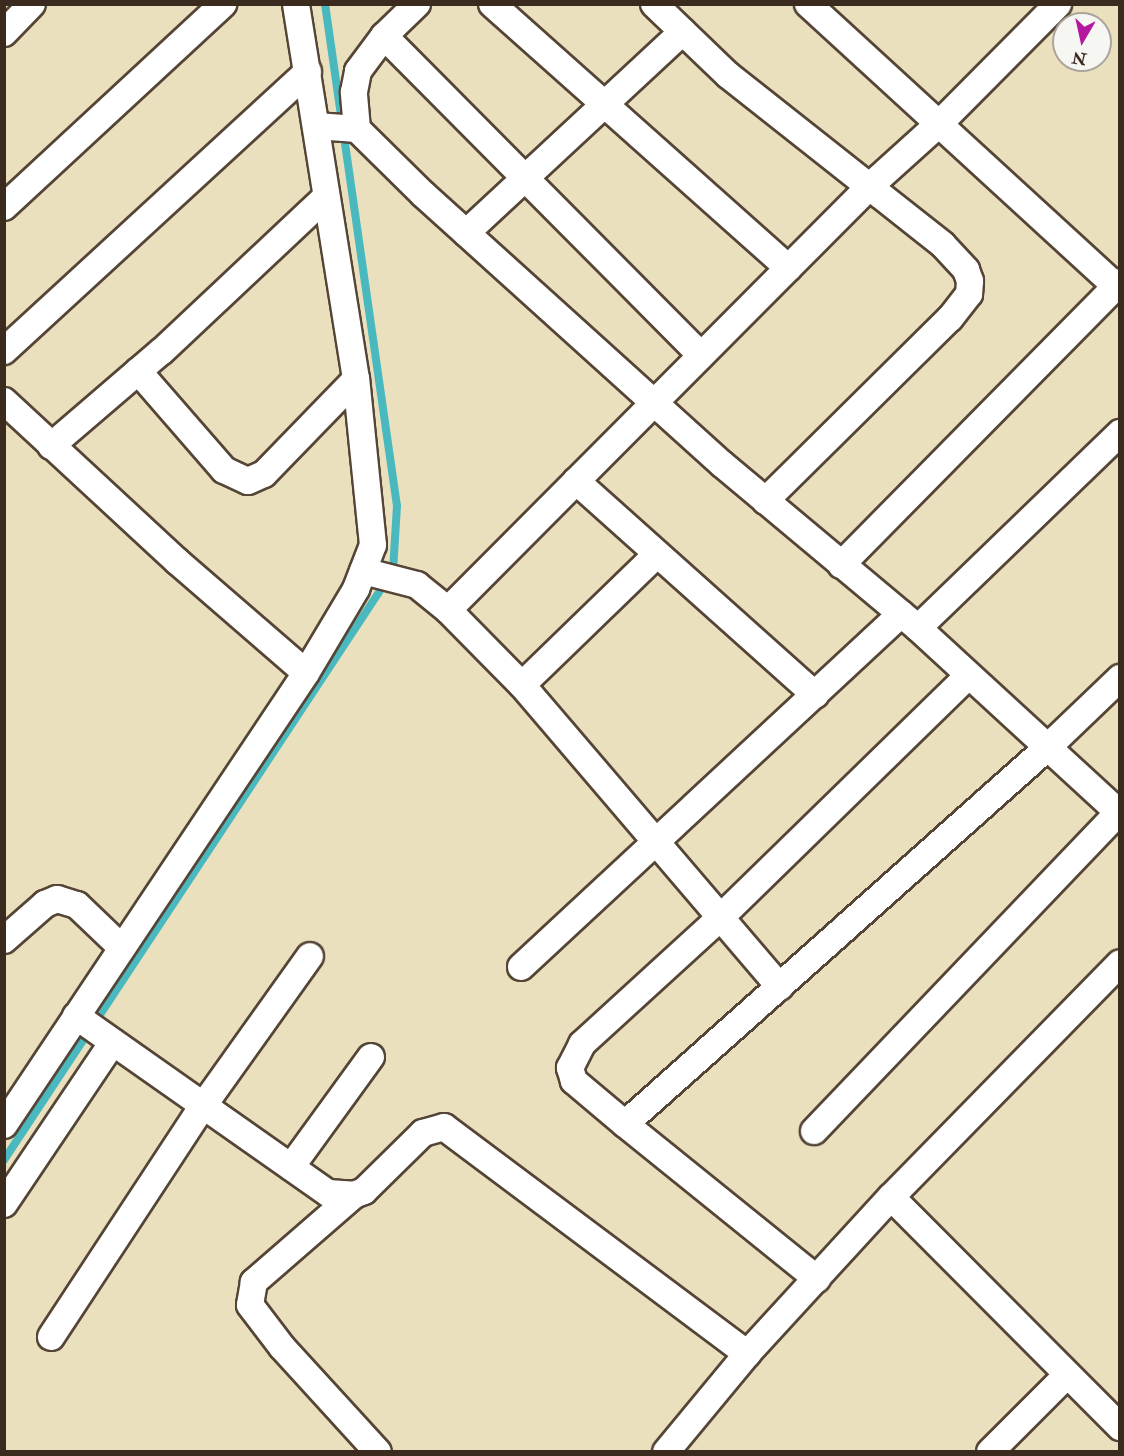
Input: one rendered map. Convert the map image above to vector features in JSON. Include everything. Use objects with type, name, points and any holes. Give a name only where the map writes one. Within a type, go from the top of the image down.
[{"type":"street","points":[[4,33],[32,4]]},
{"type":"street","points":[[4,207],[223,4]]},
{"type":"street","points":[[296,4],[308,71],[337,127],[466,232],[765,501],[909,621],[1119,813],[814,1131]]},
{"type":"street","points":[[4,1204],[95,1029],[122,948],[306,673],[370,572],[373,545],[356,379],[326,197],[337,127],[354,92],[358,71],[384,36],[417,4]]},
{"type":"street","points":[[492,4],[788,268]]},
{"type":"street","points":[[654,4],[728,75],[943,245],[966,270],[969,294],[950,318],[765,501]]},
{"type":"street","points":[[808,4],[941,122],[1118,286],[841,565]]},
{"type":"street","points":[[448,610],[869,187],[941,122],[1058,4]]},
{"type":"street","points":[[466,232],[683,31]]},
{"type":"street","points":[[384,36],[701,355]]},
{"type":"street","points":[[4,351],[308,71]]},
{"type":"street","points":[[51,446],[138,371],[326,197]]},
{"type":"street","points":[[138,371],[224,470],[248,481],[264,474],[356,379]]},
{"type":"street","points":[[4,401],[51,446],[306,673]]},
{"type":"street","points":[[521,967],[657,846],[815,695],[909,621],[1119,432]]},
{"type":"street","points":[[576,481],[815,695]]},
{"type":"street","points":[[522,685],[657,554]]},
{"type":"street","points":[[370,572],[406,581],[428,593],[448,610],[522,685],[657,846],[722,917],[780,987]]},
{"type":"street","points":[[817,1279],[574,1081],[570,1068],[573,1057],[722,917],[968,676]]},
{"type":"street","points":[[626,1124],[1048,747],[1119,678]]},
{"type":"street","points":[[4,940],[45,904],[67,900],[77,905],[122,948]]},
{"type":"street","points":[[51,1337],[203,1106],[310,956]]},
{"type":"street","points":[[666,1452],[747,1354],[891,1197],[1119,963]]},
{"type":"street","points":[[95,1029],[328,1193],[354,1195]]},
{"type":"street","points":[[4,1125],[95,1029]]},
{"type":"street","points":[[291,1167],[371,1057]]},
{"type":"street","points":[[378,1452],[276,1340],[250,1305],[254,1282],[354,1195],[364,1191],[423,1134],[444,1127],[747,1354]]},
{"type":"street","points":[[891,1197],[1119,1427]]},
{"type":"street","points":[[990,1452],[1067,1375]]},
{"type":"waterway","points":[[4,1160],[393,571],[397,506],[325,4]]}]
